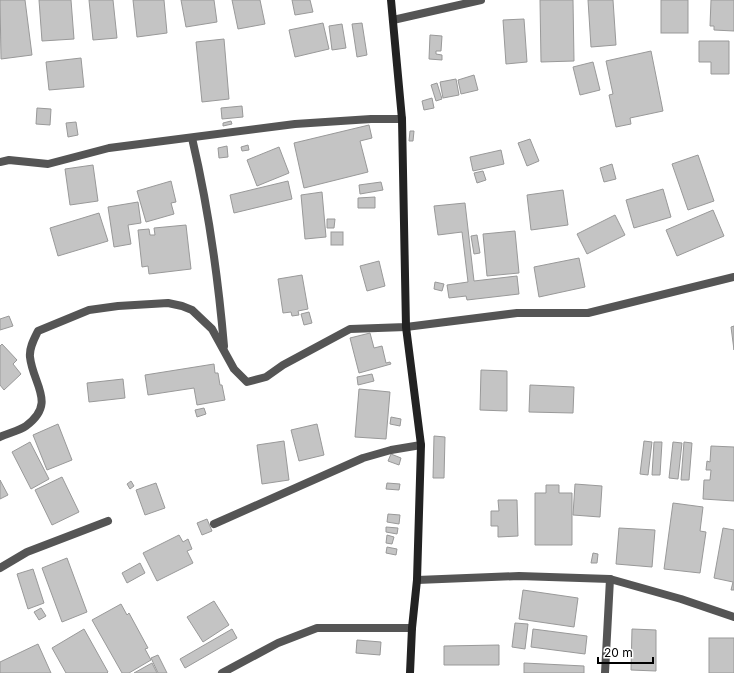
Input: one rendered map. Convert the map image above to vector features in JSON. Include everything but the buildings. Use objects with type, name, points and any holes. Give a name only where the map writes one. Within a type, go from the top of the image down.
[{"type":"street","points":[[391,0],[402,119],[406,327],[421,445],[417,580],[412,628],[410,673]]},
{"type":"street","points":[[393,20],[481,0]]},
{"type":"street","points":[[0,162],[9,160],[48,164],[109,148],[295,124],[371,119],[402,119]]},
{"type":"street","points":[[192,138],[205,193],[219,287],[224,349]]},
{"type":"street","points":[[0,437],[25,427],[36,416],[43,403],[30,357],[32,343],[38,331],[89,310],[118,306],[168,303],[192,310],[212,329],[234,369],[247,382],[266,377],[283,365],[350,329],[406,327],[517,312],[588,313],[734,278]]},
{"type":"street","points":[[214,524],[363,458],[391,450],[421,445]]},
{"type":"street","points":[[0,568],[27,552],[108,521]]},
{"type":"street","points":[[417,580],[519,576],[610,579],[681,599],[734,617]]},
{"type":"street","points":[[605,673],[610,579]]},
{"type":"street","points":[[222,673],[278,642],[317,628],[412,628]]}]
